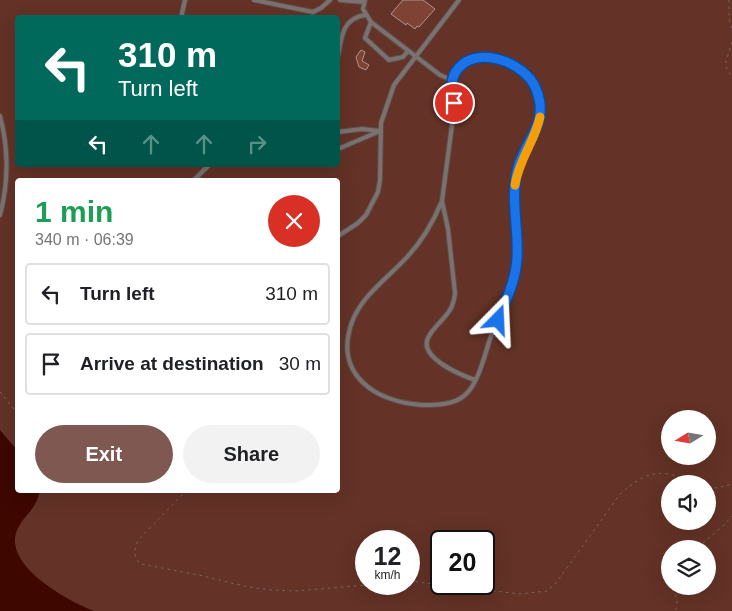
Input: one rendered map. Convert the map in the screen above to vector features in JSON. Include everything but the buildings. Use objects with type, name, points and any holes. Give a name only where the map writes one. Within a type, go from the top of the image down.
[{"type":"lane","points":[[182,15],[185,0]]},
{"type":"lane","points":[[254,0],[313,12],[330,0]]},
{"type":"lane","points":[[340,0],[364,1],[365,15],[371,22],[440,75],[452,80]]},
{"type":"lane","points":[[340,235],[358,223],[366,215],[378,192],[380,180],[380,131],[383,113],[394,85],[459,0]]},
{"type":"lane","points":[[340,49],[348,22],[354,17],[365,15]]},
{"type":"lane","points":[[371,22],[365,38],[389,60],[403,57],[408,51]]},
{"type":"lane","points":[[442,201],[416,246],[366,298],[352,322],[349,352],[357,376],[365,386],[376,394],[401,402],[444,404],[465,395],[475,380],[515,272],[516,243],[513,209],[516,175],[538,127],[541,113],[536,89],[530,78],[521,68],[500,60],[484,57],[462,65],[452,80],[454,110],[442,201],[448,229],[456,294],[454,304],[449,313],[428,337],[426,345],[436,359],[445,367],[454,373],[475,380]]},
{"type":"lane","points":[[0,116],[6,145],[8,172],[0,215]]},
{"type":"lane","points":[[340,132],[362,129],[380,131]]},
{"type":"lane","points":[[340,147],[380,131]]},
{"type":"lane","points":[[196,178],[207,167]]},
{"type":"path","points":[[729,0],[729,20],[732,29]]},
{"type":"path","points":[[732,42],[725,66],[732,78]]},
{"type":"path","points":[[0,392],[15,410]]},
{"type":"path","points":[[420,582],[520,594],[547,591],[556,584],[620,494],[633,483],[660,472],[677,475]]},
{"type":"path","points":[[716,488],[732,484]]},
{"type":"path","points":[[184,493],[139,539],[134,554],[136,561],[141,564],[248,587],[272,590],[294,591],[355,586]]},
{"type":"path","points":[[707,540],[732,516]]},
{"type":"path","points":[[675,595],[677,607],[675,611]]},
{"type":"shaded area","points":[[0,0],[732,0],[732,611],[0,611]]},
{"type":"shaded area","points":[[0,430],[15,448],[15,493],[39,493],[32,509],[16,533],[15,546],[20,558],[41,581],[69,599],[94,611],[0,611]]},
{"type":"slow traffic","points":[[515,185],[520,163],[538,127],[540,117]]},
{"type":"route","points":[[454,103],[452,80],[455,73],[462,65],[484,57],[500,60],[521,68],[530,78],[540,100],[541,113],[538,127],[516,175],[513,209],[517,258],[515,272],[498,320]]}]
